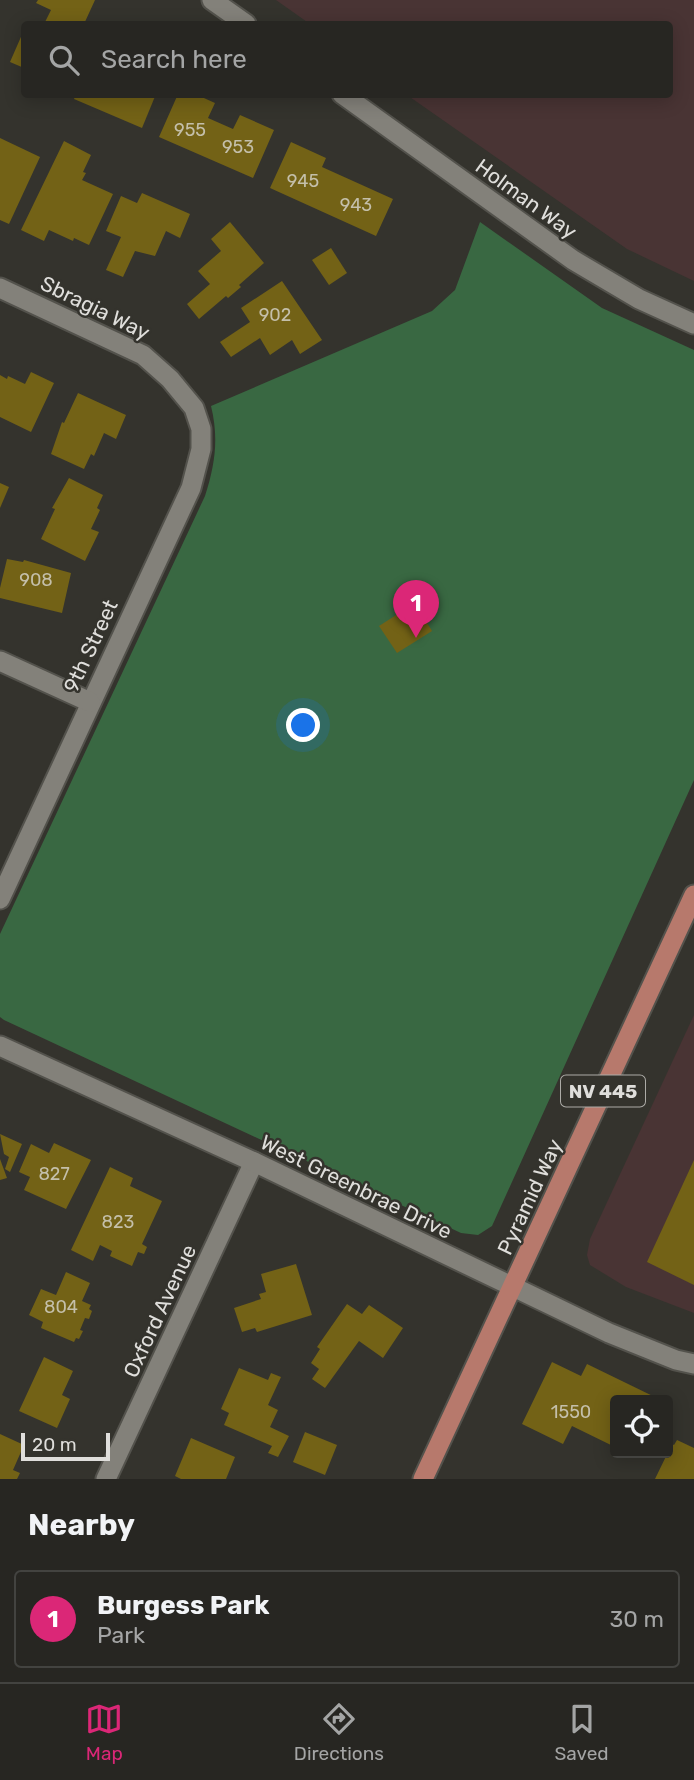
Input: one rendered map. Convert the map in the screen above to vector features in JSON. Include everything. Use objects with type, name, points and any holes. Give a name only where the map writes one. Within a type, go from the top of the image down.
[{"type":"main road","name":"Pyramid Way","points":[[423,1479],[694,895]]},
{"type":"street","points":[[212,0],[242,21]]},
{"type":"street","name":"Holman Way","points":[[348,98],[573,260],[639,299],[694,324]]},
{"type":"street","name":"Sbragia Way","points":[[0,288],[143,355],[170,379],[194,408]]},
{"type":"street","name":"9th Street","points":[[0,899],[191,488],[201,449],[201,429],[194,408]]},
{"type":"street","points":[[0,661],[90,702]]},
{"type":"street","name":"West Greenbrae Drive","points":[[0,1045],[254,1162],[609,1333],[676,1360],[694,1364]]},
{"type":"street","name":"Oxford Avenue","points":[[106,1479],[254,1162]]},
{"type":"shaded area","points":[[276,0],[694,0],[694,281],[627,249],[411,98],[673,98],[673,21],[306,21]]},
{"type":"shaded area","points":[[694,1015],[694,1313],[626,1287],[590,1265],[587,1255],[590,1239]]},
{"type":"green space","points":[[480,222],[602,308],[694,350],[694,780],[492,1226],[478,1235],[461,1233],[4,1020],[0,1017],[0,934],[205,496],[215,451],[211,406],[432,311],[455,290]]},
{"type":"building","points":[[38,0],[95,0],[85,21],[46,21],[51,10],[36,3]]},
{"type":"building","points":[[21,37],[21,67],[10,62]]},
{"type":"building","points":[[74,98],[154,98],[142,128]]},
{"type":"building","points":[[176,98],[204,98],[215,103],[208,118],[233,129],[240,115],[274,130],[253,178],[159,137]]},
{"type":"building","points":[[0,138],[40,157],[9,224],[0,220]]},
{"type":"building","points":[[64,141],[91,155],[82,180],[113,194],[89,245],[49,230],[44,241],[21,230]]},
{"type":"building","points":[[291,142],[326,158],[322,167],[393,199],[376,236],[270,188]]},
{"type":"building","points":[[142,193],[190,214],[180,238],[166,231],[155,256],[135,251],[123,277],[106,270],[121,237],[106,231],[121,196],[137,203]]},
{"type":"building","points":[[230,222],[264,263],[239,285],[241,287],[199,319],[187,304],[210,284],[198,271],[221,251],[211,239]]},
{"type":"building","points":[[331,248],[347,273],[329,285],[312,260]]},
{"type":"building","points":[[282,281],[322,340],[300,354],[292,340],[270,355],[260,338],[231,357],[220,342],[250,322],[241,308]]},
{"type":"building","points":[[31,372],[54,383],[31,432],[0,417],[0,375],[25,384]]},
{"type":"building","points":[[78,393],[126,415],[116,439],[104,433],[94,456],[91,454],[84,469],[51,454],[62,422],[64,423]]},
{"type":"building","points":[[69,478],[103,495],[97,508],[100,510],[91,529],[99,532],[85,561],[41,539],[55,509],[52,508]]},
{"type":"building","points":[[0,483],[9,487],[0,508]]},
{"type":"building","points":[[7,559],[24,560],[71,573],[62,613],[0,598]]},
{"type":"building","points":[[415,603],[432,631],[397,653],[379,626]]},
{"type":"building","points":[[0,1134],[22,1144],[10,1172],[5,1169],[9,1157],[4,1154]]},
{"type":"building","points":[[54,1143],[91,1160],[66,1209],[24,1190],[30,1177],[19,1172],[31,1144],[49,1153]]},
{"type":"building","points":[[0,1159],[7,1178],[0,1180]]},
{"type":"building","points":[[694,1160],[694,1285],[647,1262]]},
{"type":"building","points":[[110,1167],[133,1178],[130,1186],[162,1201],[142,1244],[147,1247],[144,1254],[138,1252],[132,1266],[110,1256],[112,1251],[100,1245],[93,1261],[71,1250]]},
{"type":"building","points":[[296,1264],[312,1315],[257,1332],[255,1328],[242,1332],[234,1308],[261,1299],[259,1294],[266,1292],[261,1274]]},
{"type":"building","points":[[66,1272],[90,1283],[82,1301],[91,1305],[89,1309],[92,1311],[89,1319],[85,1318],[79,1339],[76,1338],[74,1342],[41,1328],[43,1322],[29,1315],[41,1289],[56,1295]]},
{"type":"building","points":[[347,1304],[362,1314],[369,1305],[403,1328],[383,1358],[359,1341],[325,1388],[312,1379],[319,1369],[311,1363],[320,1349],[317,1347]]},
{"type":"building","points":[[44,1357],[73,1371],[62,1395],[70,1399],[57,1428],[19,1411]]},
{"type":"building","points":[[552,1362],[581,1376],[587,1364],[651,1395],[610,1395],[610,1445],[572,1426],[563,1444],[522,1424]]},
{"type":"building","points":[[239,1368],[268,1380],[271,1373],[281,1377],[268,1405],[278,1410],[270,1427],[289,1436],[278,1457],[268,1453],[272,1446],[224,1425],[229,1413],[221,1409]]},
{"type":"building","points":[[305,1432],[337,1445],[325,1475],[293,1462]]},
{"type":"building","points":[[0,1434],[24,1445],[13,1470],[20,1473],[17,1479],[0,1479]]},
{"type":"building","points":[[191,1438],[235,1457],[226,1479],[181,1479],[175,1476]]},
{"type":"building","points":[[677,1440],[694,1448],[694,1479],[655,1479],[665,1458],[673,1458]]},
{"type":"place","name":"Burgess Park","points":[[416,638]]}]
